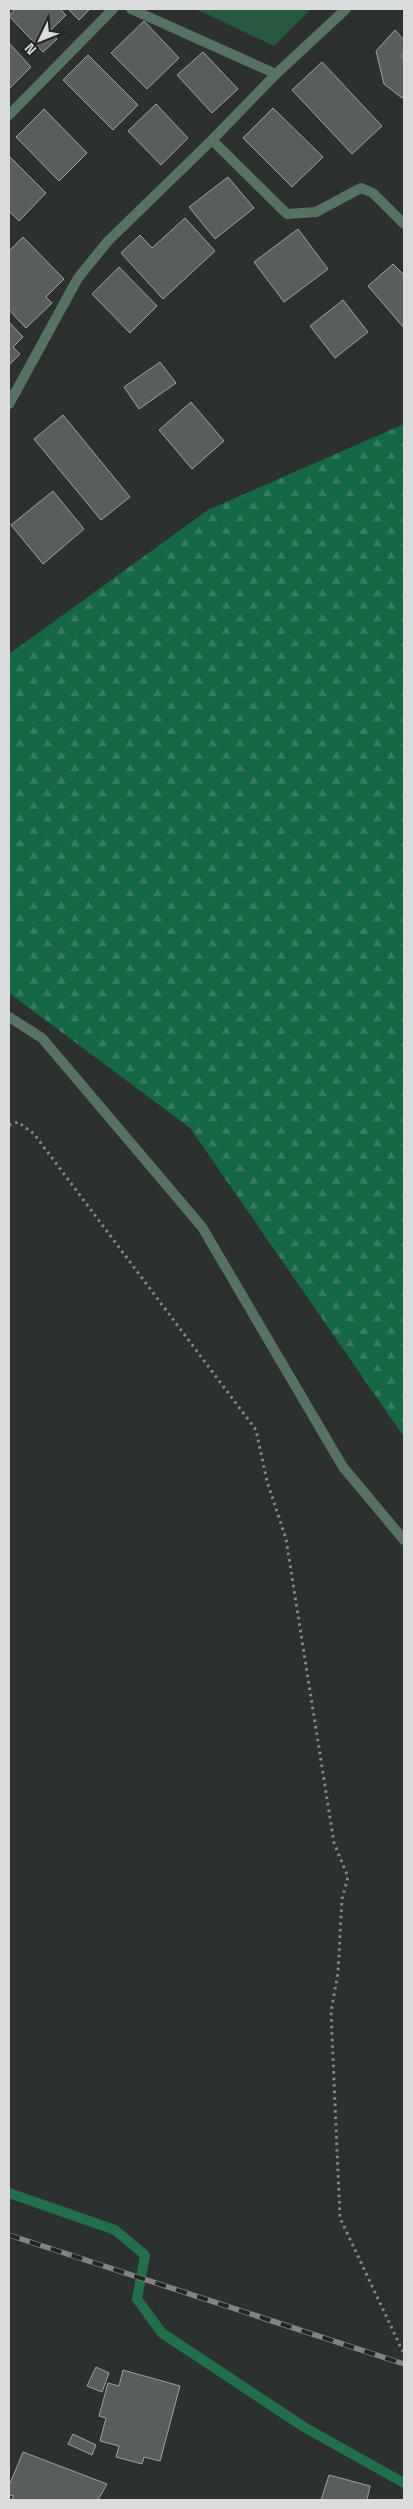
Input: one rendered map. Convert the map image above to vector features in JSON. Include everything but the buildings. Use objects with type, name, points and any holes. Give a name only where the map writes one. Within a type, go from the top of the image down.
[{"type":"street","points":[[9,115],[113,9]]},
{"type":"street","points":[[132,9],[276,74]]},
{"type":"street","points":[[9,404],[78,278],[108,241],[212,140],[276,74],[346,9]]},
{"type":"street","points":[[212,140],[287,214],[316,212],[361,188],[373,192],[404,224]]},
{"type":"street","points":[[9,1017],[42,1038],[202,1227],[343,1467],[404,1540]]},
{"type":"path","points":[[9,1125],[18,1122],[34,1134],[256,1430],[267,1481],[286,1540],[334,1843],[348,1877],[342,1900],[338,1974],[331,2012],[340,2218],[404,2354]]},
{"type":"green space","points":[[196,9],[311,9],[274,46]]},
{"type":"green space","points":[[404,424],[404,1437],[190,1128],[9,993],[9,654],[208,510]]},
{"type":"waterway","points":[[9,2193],[115,2230],[145,2255],[137,2299],[162,2333],[304,2427],[404,2483]]},
{"type":"railway","points":[[9,2235],[404,2364]]}]
